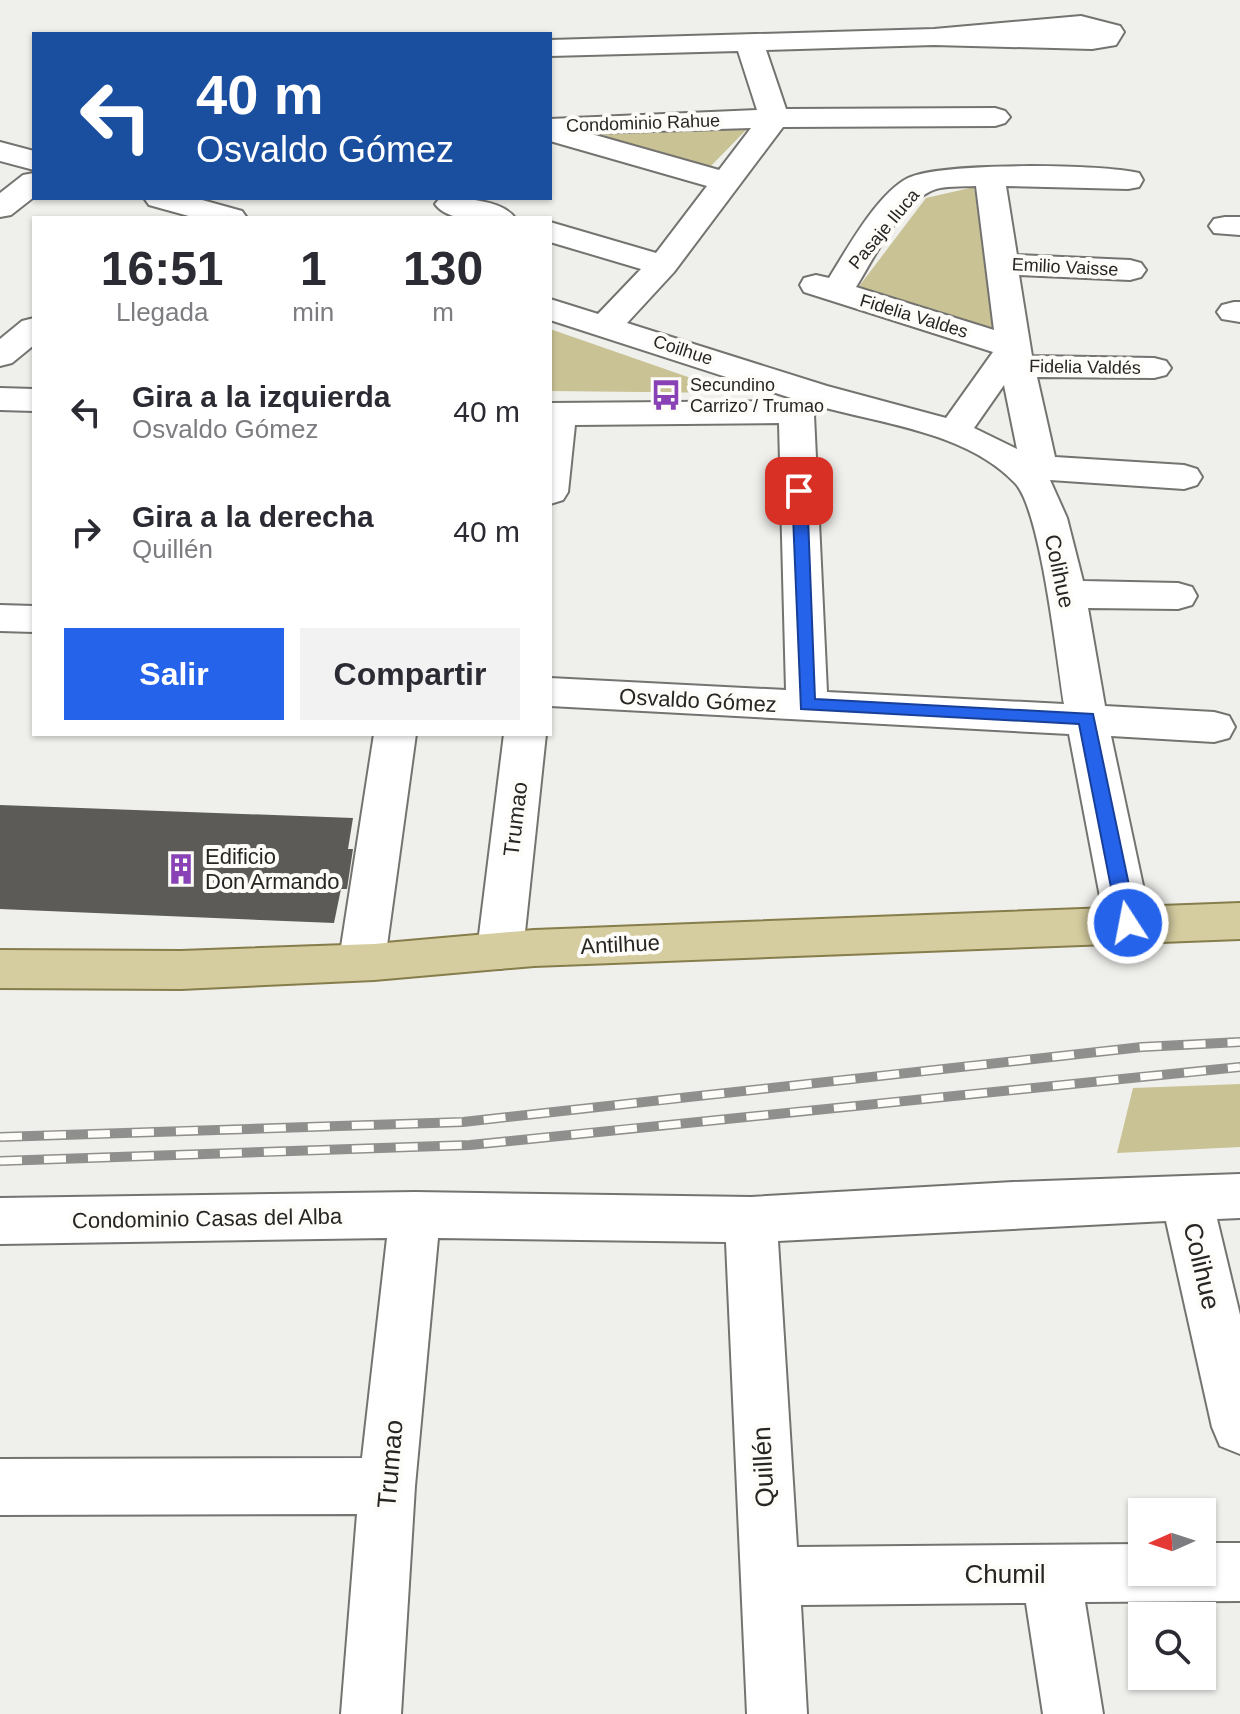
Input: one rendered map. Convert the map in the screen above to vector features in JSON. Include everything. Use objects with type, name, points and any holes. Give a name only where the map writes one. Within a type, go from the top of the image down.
[{"type":"main road","name":"Antilhue","points":[[0,969],[181,970],[500,951],[1128,923],[1240,921]]},
{"type":"street","points":[[552,48],[934,37],[1092,41],[1106,39],[1110,32],[1081,24],[934,37]]},
{"type":"street","points":[[606,325],[663,265],[774,118],[749,42]]},
{"type":"street","name":"Condominio Rahue","points":[[727,182],[559,134],[553,128],[562,125],[774,118],[995,117]]},
{"type":"street","points":[[0,151],[32,160]]},
{"type":"street","name":"Pasaje Iluca","points":[[826,288],[852,265],[917,186],[944,178],[1128,180]]},
{"type":"street","name":"Colihue","points":[[990,178],[1000,264],[1035,473],[1066,594],[1128,923]]},
{"type":"street","points":[[0,208],[32,184]]},
{"type":"street","points":[[451,204],[492,216]]},
{"type":"street","points":[[172,207],[220,216]]},
{"type":"street","points":[[552,233],[663,265]]},
{"type":"street","name":"Emilio Vaisse","points":[[1000,264],[1130,270]]},
{"type":"street","name":"Fidelia Valdes","points":[[826,288],[1015,356]]},
{"type":"street","name":"Coilhue","points":[[552,310],[606,325],[806,403]]},
{"type":"street","points":[[0,356],[32,330]]},
{"type":"street","points":[[953,433],[1015,356]]},
{"type":"street","name":"Fidelia Valdés","points":[[1015,356],[1154,368]]},
{"type":"street","points":[[0,364],[32,375]]},
{"type":"street","points":[[0,399],[32,400]]},
{"type":"street","points":[[806,403],[807,705]]},
{"type":"street","points":[[552,453],[554,414],[806,403],[953,433],[1035,473],[1184,477]]},
{"type":"street","points":[[1066,594],[1178,596]]},
{"type":"street","points":[[0,618],[32,619]]},
{"type":"street","name":"Osvaldo Gómez","points":[[552,692],[1214,727]]},
{"type":"street","points":[[362,960],[395,736]]},
{"type":"street","name":"Trumao","points":[[500,951],[525,736]]},
{"type":"street","points":[[415,1215],[751,1220],[1013,1204],[1240,1196]]},
{"type":"street","name":"Colihue","points":[[1186,1198],[1240,1427]]},
{"type":"street","name":"Trumao","points":[[371,1714],[387,1486],[415,1215]]},
{"type":"street","name":"Condominio Casas del Alba","points":[[0,1221],[415,1215]]},
{"type":"street","name":"Quillén","points":[[751,1220],[777,1714]]},
{"type":"street","points":[[0,1487],[387,1486]]},
{"type":"street","name":"Chumil","points":[[769,1576],[1240,1572]]},
{"type":"street","points":[[1051,1574],[1073,1714]]},
{"type":"shaded area","points":[[747,129],[709,168],[578,134]]},
{"type":"shaded area","points":[[974,187],[995,330],[857,289],[926,198]]},
{"type":"shaded area","points":[[552,330],[734,393],[552,391]]},
{"type":"shaded area","points":[[1240,1084],[1240,1147],[1117,1153],[1133,1088]]},
{"type":"building","name":"Edificio Don Armando","points":[[0,805],[353,818],[348,849],[353,849],[347,889],[341,889],[334,923],[0,909]]},
{"type":"railway","points":[[0,1137],[463,1122],[1142,1047],[1240,1042]]},
{"type":"railway","points":[[0,1161],[470,1145],[1240,1067]]},
{"type":"place","name":"Secundino Carrizo / Trumao","points":[[666,395]]},
{"type":"place","name":"Edificio Don Armando","points":[[181,869]]},
{"type":"route","points":[[799,491],[807,705],[1087,718],[1128,923]]}]
